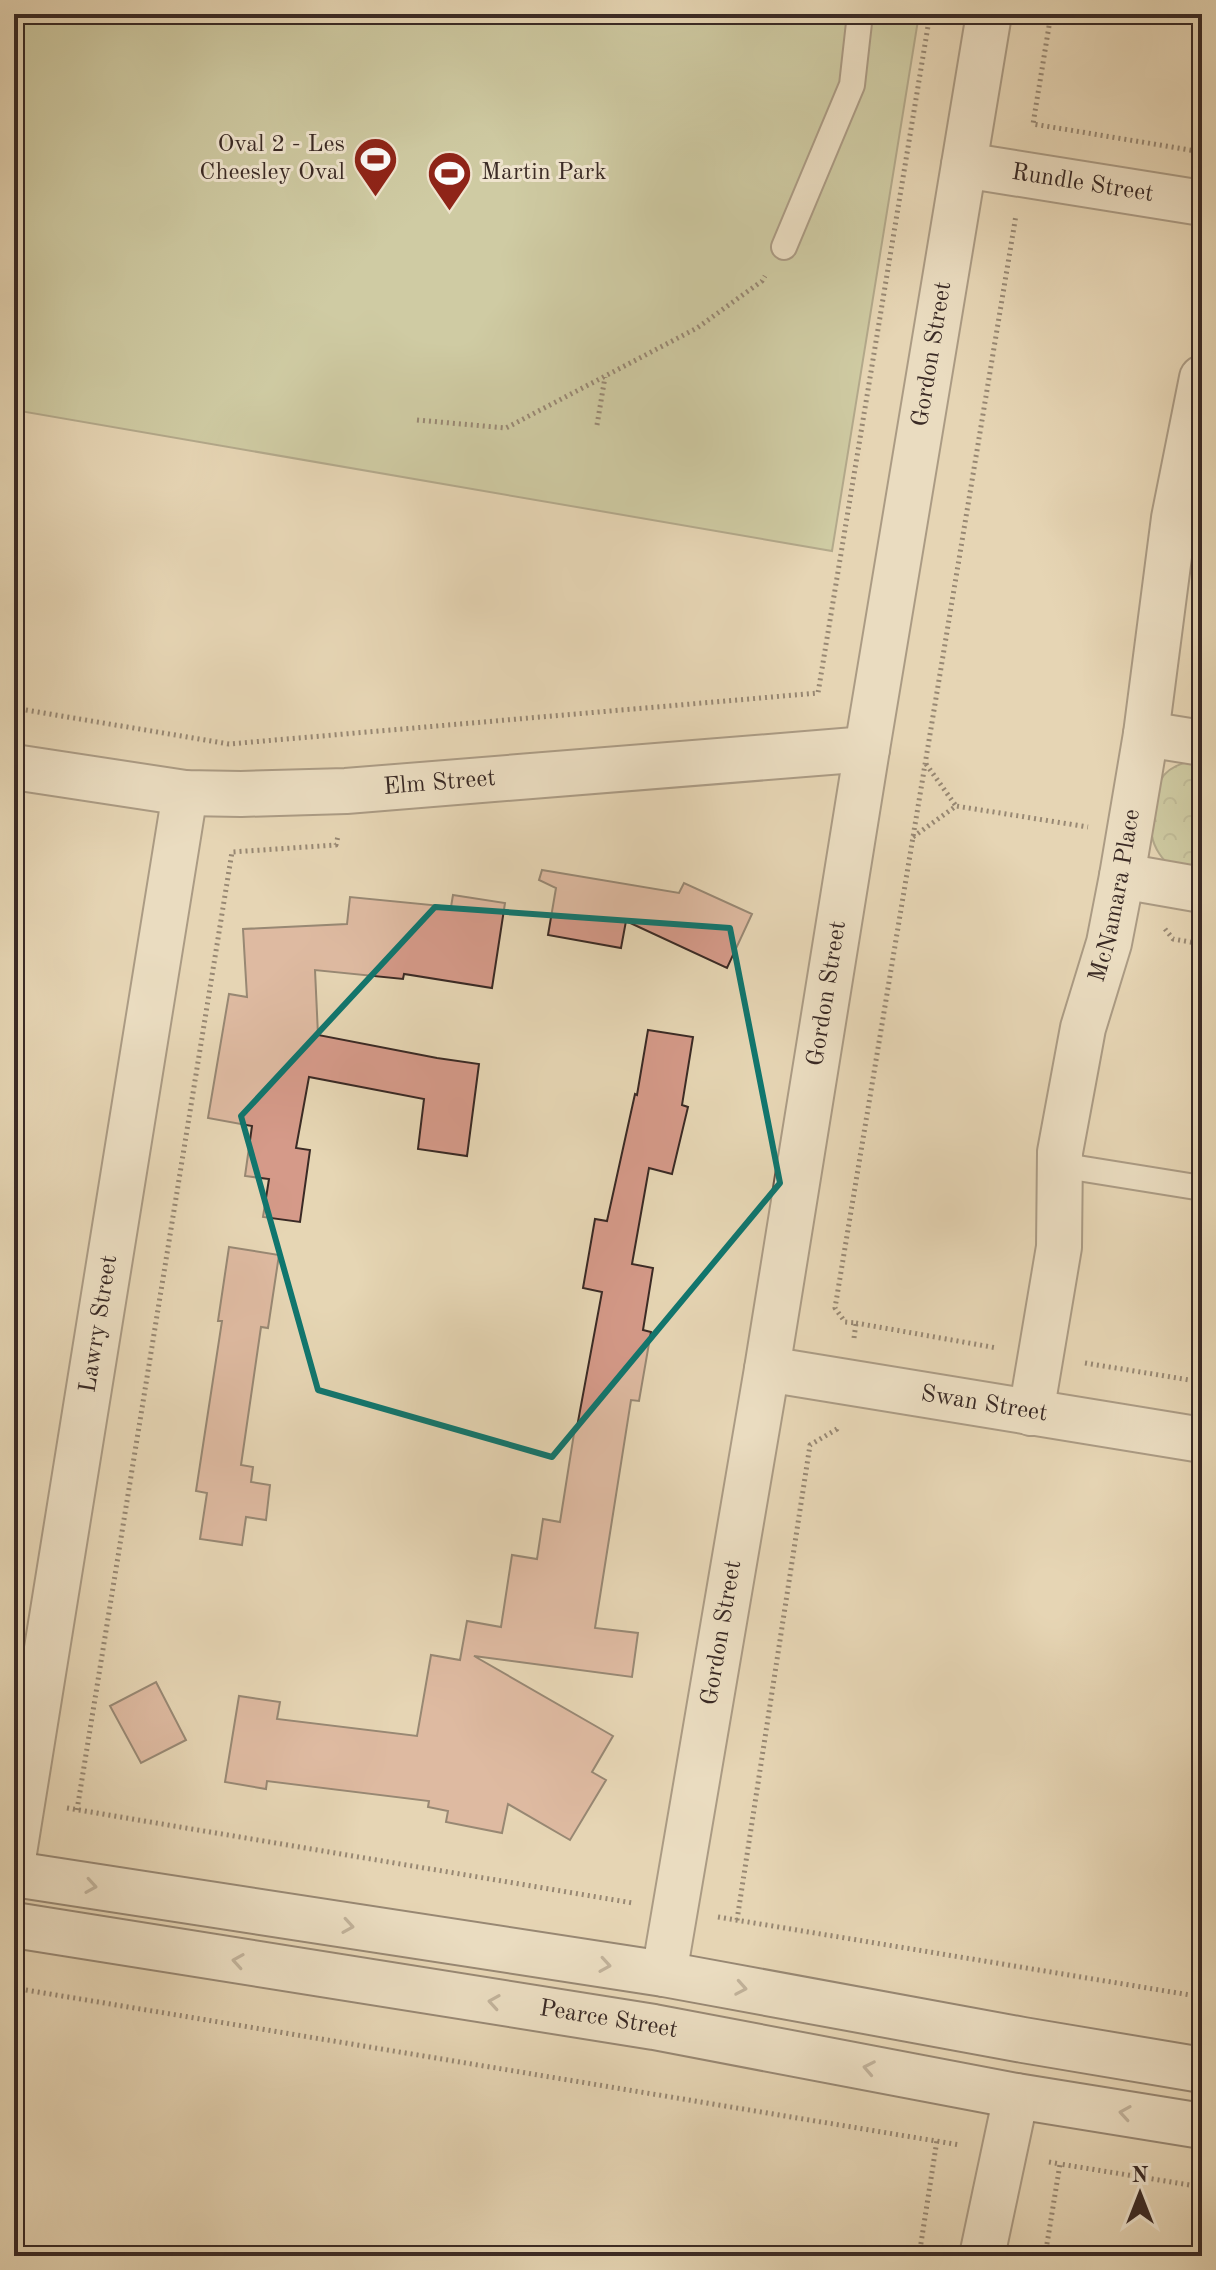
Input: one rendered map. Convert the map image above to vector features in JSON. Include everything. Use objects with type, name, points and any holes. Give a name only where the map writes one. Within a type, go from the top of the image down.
[{"type":"street","name":"Gordon Street","points":[[654,2027],[767,1369],[989,14]]},
{"type":"street","name":"Rundle Street","points":[[964,165],[1202,203]]},
{"type":"street","name":"McNamara Place","points":[[1031,1413],[1059,1247],[1060,1152],[1083,1028],[1109,943],[1122,876],[1146,734],[1166,571],[1192,472],[1202,378]]},
{"type":"street","points":[[1146,734],[1202,743]]},
{"type":"street","name":"Elm Street","points":[[14,767],[185,793],[256,794],[346,791],[867,749]]},
{"type":"street","name":"Lawry Street","points":[[14,1853],[185,793]]},
{"type":"street","points":[[1122,876],[1202,890]]},
{"type":"street","name":"Swan Street","points":[[767,1369],[1202,1440]]},
{"type":"street","points":[[14,1874],[664,1974],[1202,2070]]},
{"type":"street","name":"Pearce Street","points":[[14,1925],[654,2027],[1016,2096],[1202,2126]]},
{"type":"street","points":[[982,2256],[1016,2096],[1023,2040]]},
{"type":"lane","points":[[784,247],[852,85],[860,14]]},
{"type":"lane","points":[[1059,1165],[1202,1188]]},
{"type":"path","points":[[14,708],[229,744],[818,693],[930,14]]},
{"type":"path","points":[[737,1920],[810,1445],[837,1429],[848,1384],[856,1323],[845,1322],[835,1308],[1051,14]]},
{"type":"path","points":[[1033,124],[1202,152]]},
{"type":"path","points":[[417,420],[506,428],[697,328],[762,281],[784,247]]},
{"type":"path","points":[[597,425],[605,376]]},
{"type":"path","points":[[77,1810],[232,852],[336,845],[355,733]]},
{"type":"path","points":[[925,763],[956,806],[1129,834]]},
{"type":"path","points":[[913,838],[956,806]]},
{"type":"path","points":[[24,1802],[1202,1997]]},
{"type":"path","points":[[14,1988],[937,2140],[919,2256]]},
{"type":"path","points":[[1045,2256],[1060,2164],[1202,2187]]},
{"type":"highlighted area","points":[[435,907],[730,928],[780,1183],[552,1457],[318,1390],[241,1116]]},
{"type":"green space","name":"Martin Park","points":[[14,14],[919,14],[832,551],[14,410]]},
{"type":"green space","points":[[1191,761],[1202,762],[1202,877],[1169,864],[1157,850],[1152,836],[1154,805],[1161,780],[1173,768]]},
{"type":"building","points":[[542,870],[679,893],[684,883],[752,914],[727,968],[626,921],[621,948],[548,935],[556,888],[539,880]]},
{"type":"building","points":[[453,895],[505,903],[492,988],[404,974],[403,979],[315,970],[318,1035],[479,1064],[467,1156],[418,1149],[424,1099],[309,1077],[296,1148],[310,1150],[300,1222],[263,1217],[269,1179],[245,1176],[252,1126],[208,1118],[229,994],[247,997],[243,929],[347,924],[350,897],[451,907]]},
{"type":"building","points":[[648,1030],[693,1037],[682,1105],[688,1107],[672,1174],[649,1168],[632,1264],[653,1268],[643,1330],[651,1332],[639,1401],[631,1400],[595,1628],[638,1633],[632,1677],[474,1656],[613,1736],[592,1772],[606,1780],[570,1840],[508,1804],[502,1833],[446,1822],[448,1811],[428,1807],[429,1801],[267,1781],[266,1789],[225,1782],[239,1696],[280,1702],[277,1719],[417,1736],[431,1655],[460,1660],[467,1621],[501,1627],[512,1555],[537,1559],[543,1519],[560,1522],[602,1292],[583,1288],[595,1219],[607,1221],[637,1095]]},
{"type":"building","points":[[229,1247],[279,1255],[268,1328],[261,1327],[241,1465],[253,1467],[251,1482],[270,1485],[266,1520],[246,1517],[242,1545],[200,1539],[207,1493],[196,1491],[222,1321],[218,1321]]},
{"type":"building","points":[[156,1682],[186,1740],[141,1763],[110,1706]]},
{"type":"place","name":"Oval 2 - Les Cheesley Oval","points":[[376,198]]},
{"type":"place","name":"Martin Park","points":[[450,212]]}]
